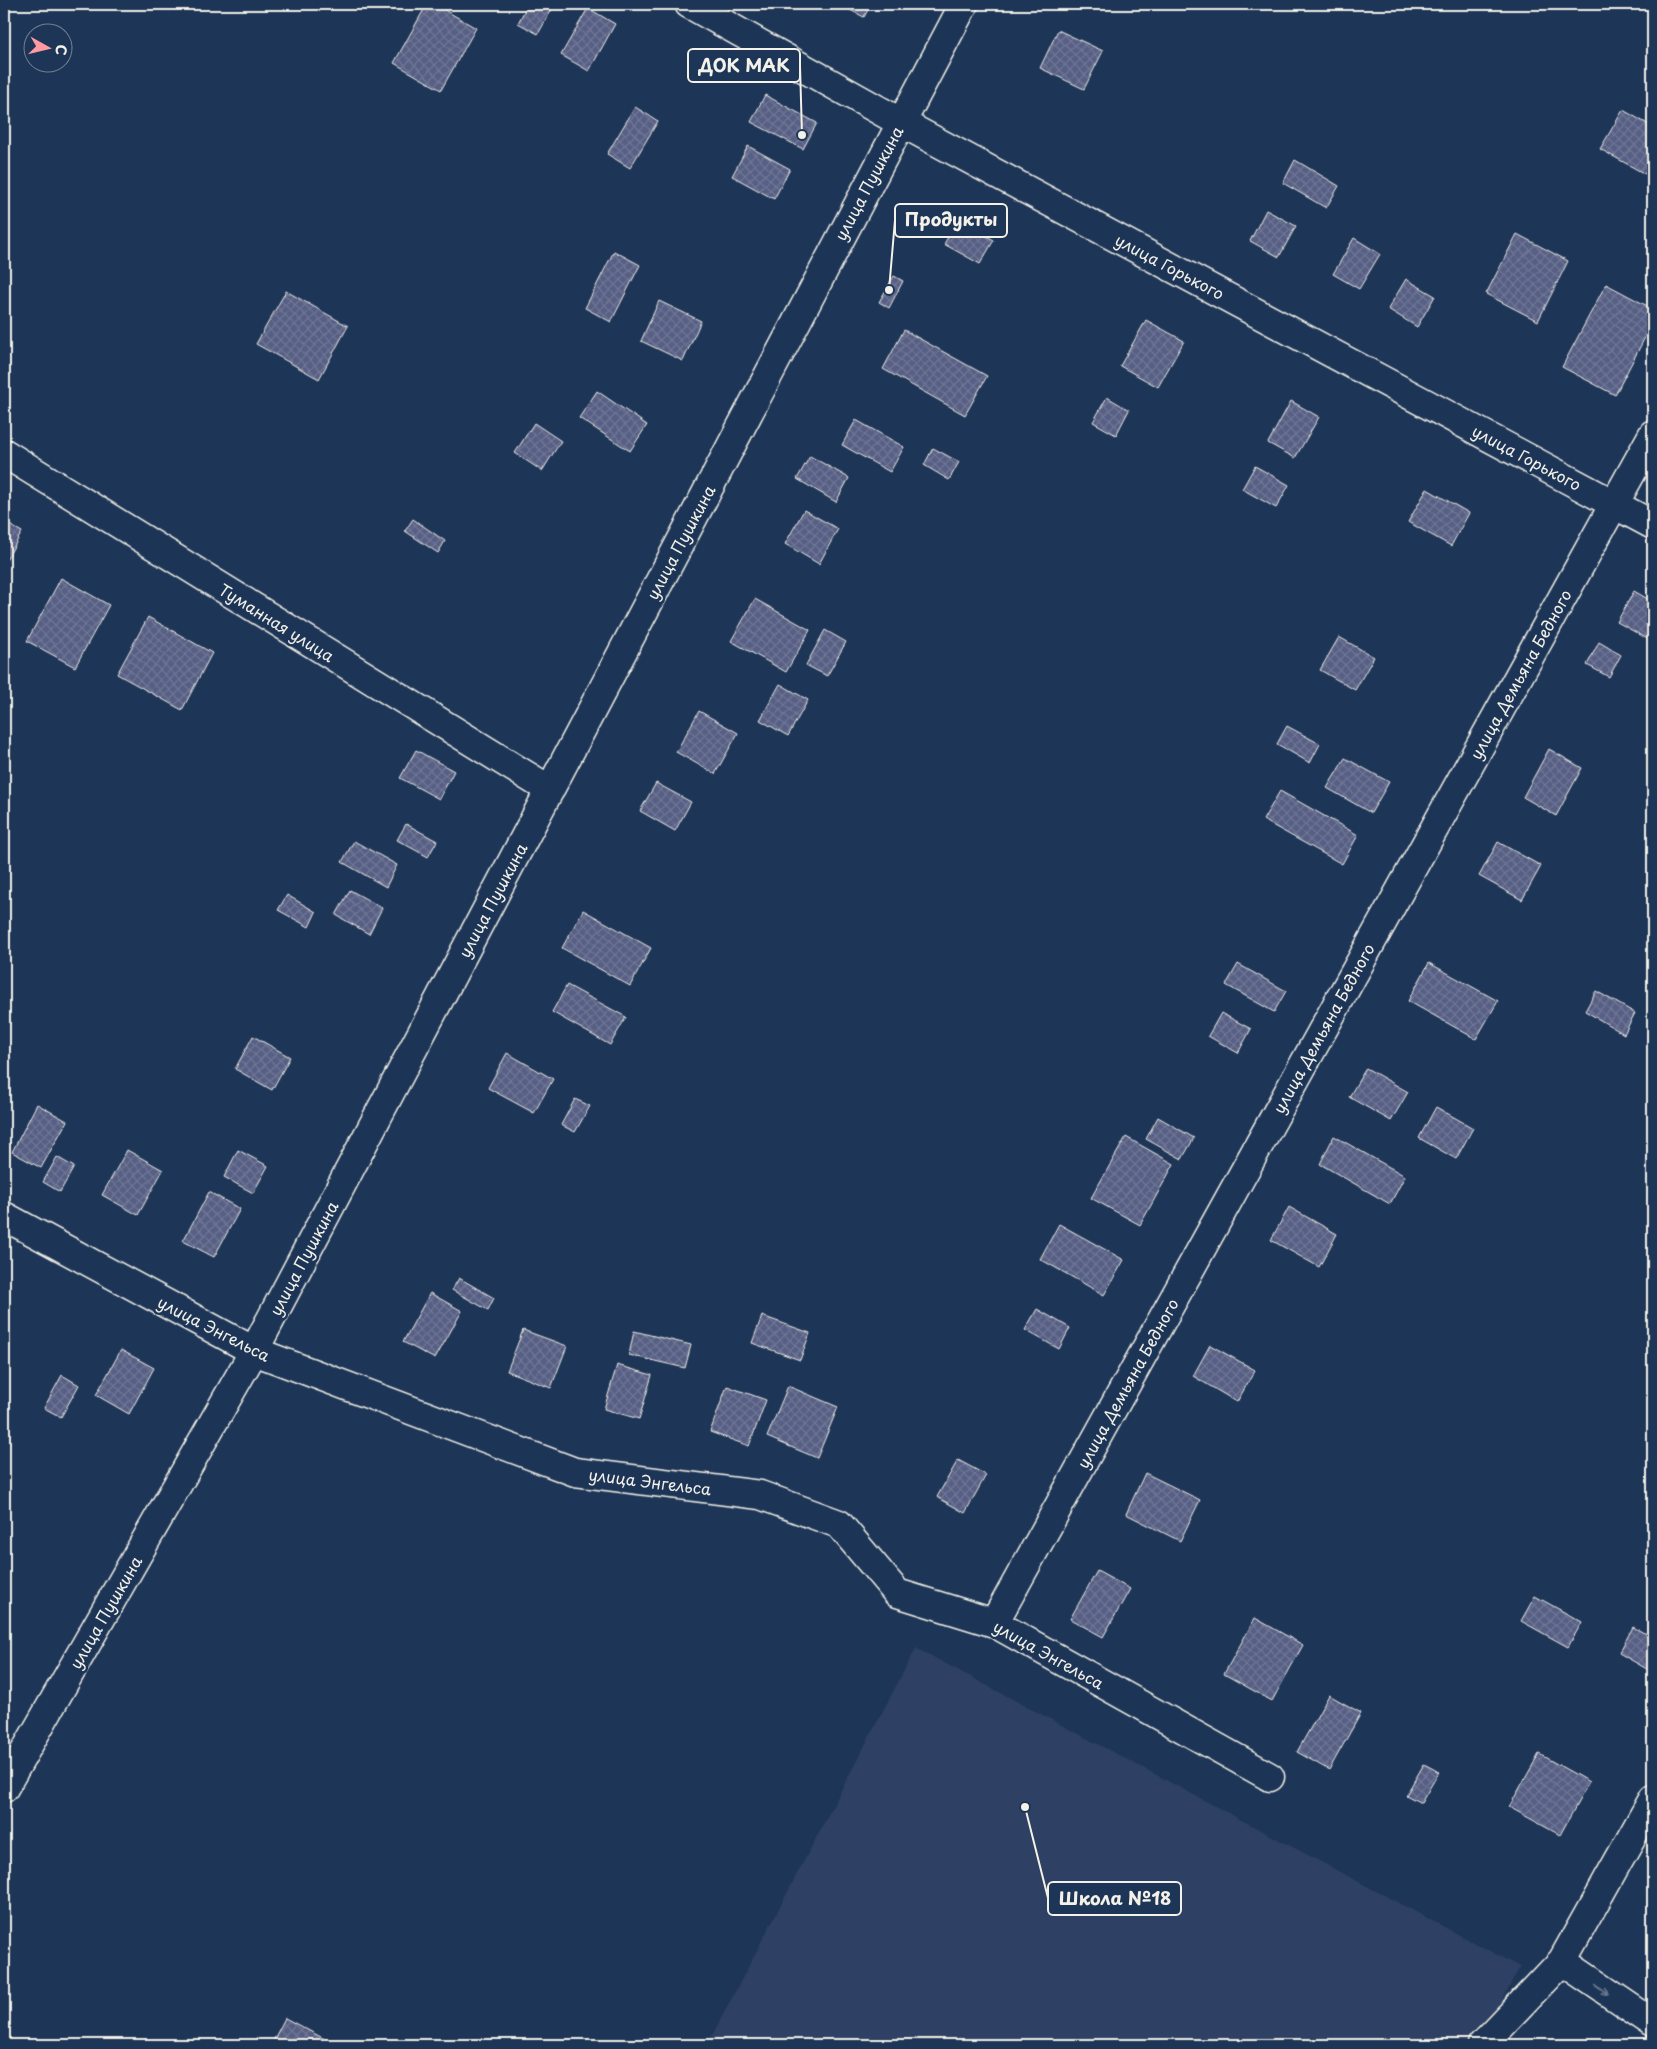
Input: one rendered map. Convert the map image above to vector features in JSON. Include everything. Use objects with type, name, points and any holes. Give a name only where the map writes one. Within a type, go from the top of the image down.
[{"type":"street","name":"улица Горького","points":[[689,4],[900,122],[1653,525]]},
{"type":"street","name":"улица Пушкина","points":[[4,1788],[254,1351],[900,122],[964,4]]},
{"type":"street","name":"улица Демьяна Бедного","points":[[994,1623],[1653,434]]},
{"type":"street","name":"Туманная улица","points":[[4,453],[550,790]]},
{"type":"street","name":"улица Энгельса","points":[[4,1216],[254,1351],[575,1472],[760,1495],[830,1520],[839,1524],[897,1593],[994,1623],[1270,1777]]},
{"type":"street","points":[[1482,2045],[1562,1962],[1653,1798]]},
{"type":"street","points":[[1562,1962],[1653,2024]]},
{"type":"shaded area","points":[[916,1648],[1520,1967],[1479,2045],[707,2045]]},
{"type":"building","points":[[427,4],[434,4],[476,28],[441,90],[394,63]]},
{"type":"building","points":[[528,4],[555,4],[538,34],[518,23]]},
{"type":"building","points":[[838,4],[871,4],[864,17]]},
{"type":"building","points":[[588,8],[615,24],[589,71],[561,55]]},
{"type":"building","points":[[1058,30],[1103,51],[1084,89],[1040,68]]},
{"type":"building","points":[[765,95],[817,123],[803,149],[751,122]]},
{"type":"building","points":[[635,107],[658,121],[630,168],[607,154]]},
{"type":"building","points":[[1623,110],[1653,127],[1653,159],[1645,174],[1600,149]]},
{"type":"building","points":[[748,146],[790,169],[774,199],[732,176]]},
{"type":"building","points":[[1295,160],[1339,186],[1326,208],[1283,183]]},
{"type":"building","points":[[1266,210],[1296,226],[1279,257],[1250,241]]},
{"type":"building","points":[[958,220],[994,240],[980,264],[944,244]]},
{"type":"building","points":[[1517,234],[1568,261],[1538,321],[1486,294]]},
{"type":"building","points":[[1354,238],[1380,254],[1359,289],[1333,274]]},
{"type":"building","points":[[614,251],[640,265],[611,322],[585,308]]},
{"type":"building","points":[[894,276],[903,281],[889,308],[879,302]]},
{"type":"building","points":[[1406,279],[1435,296],[1417,327],[1388,309]]},
{"type":"building","points":[[1606,284],[1653,309],[1653,322],[1615,395],[1562,367]]},
{"type":"building","points":[[286,291],[348,326],[319,379],[256,344]]},
{"type":"building","points":[[659,301],[701,321],[683,361],[641,341]]},
{"type":"building","points":[[1146,320],[1184,341],[1158,387],[1120,366]]},
{"type":"building","points":[[904,330],[987,376],[965,415],[883,369]]},
{"type":"building","points":[[597,391],[647,425],[630,451],[579,418]]},
{"type":"building","points":[[1107,397],[1129,410],[1116,435],[1093,422]]},
{"type":"building","points":[[1291,401],[1319,417],[1295,458],[1268,443]]},
{"type":"building","points":[[856,420],[904,447],[890,472],[842,445]]},
{"type":"building","points":[[534,423],[561,441],[542,471],[515,453]]},
{"type":"building","points":[[933,448],[959,462],[949,480],[924,465]]},
{"type":"building","points":[[810,456],[849,478],[836,502],[797,479]]},
{"type":"building","points":[[1255,466],[1289,485],[1276,508],[1242,489]]},
{"type":"building","points":[[1427,489],[1469,513],[1451,546],[1408,522]]},
{"type":"building","points":[[804,510],[838,529],[819,564],[785,544]]},
{"type":"building","points":[[413,519],[445,541],[438,553],[405,531]]},
{"type":"building","points":[[4,522],[22,532],[4,564]]},
{"type":"building","points":[[61,578],[109,605],[75,667],[27,641]]},
{"type":"building","points":[[1634,591],[1653,602],[1653,642],[1617,622]]},
{"type":"building","points":[[755,599],[810,630],[786,672],[731,641]]},
{"type":"building","points":[[148,617],[212,653],[182,710],[117,674]]},
{"type":"building","points":[[825,630],[846,642],[827,676],[806,665]]},
{"type":"building","points":[[1339,637],[1374,657],[1355,690],[1320,670]]},
{"type":"building","points":[[1599,642],[1621,655],[1609,677],[1587,665]]},
{"type":"building","points":[[780,684],[808,700],[788,736],[760,720]]},
{"type":"building","points":[[699,711],[738,733],[715,774],[676,752]]},
{"type":"building","points":[[1287,726],[1320,744],[1310,763],[1277,744]]},
{"type":"building","points":[[1549,749],[1582,768],[1556,816],[1523,797]]},
{"type":"building","points":[[416,750],[454,771],[439,799],[400,778]]},
{"type":"building","points":[[1345,758],[1389,782],[1371,813],[1327,788]]},
{"type":"building","points":[[656,783],[691,802],[675,831],[640,811]]},
{"type":"building","points":[[1280,791],[1358,835],[1342,864],[1263,820]]},
{"type":"building","points":[[406,824],[437,841],[428,857],[397,840]]},
{"type":"building","points":[[354,841],[397,865],[386,887],[342,862]]},
{"type":"building","points":[[1498,842],[1541,866],[1522,900],[1479,876]]},
{"type":"building","points":[[350,890],[382,908],[369,934],[336,915]]},
{"type":"building","points":[[287,895],[316,912],[309,927],[278,910]]},
{"type":"building","points":[[583,910],[651,948],[630,986],[562,948]]},
{"type":"building","points":[[1429,963],[1498,1001],[1476,1039],[1408,1001]]},
{"type":"building","points":[[1238,964],[1286,991],[1274,1012],[1226,985]]},
{"type":"building","points":[[567,985],[626,1017],[610,1045],[552,1012]]},
{"type":"building","points":[[1596,991],[1635,1013],[1624,1034],[1585,1011]]},
{"type":"building","points":[[1221,1013],[1251,1029],[1238,1053],[1208,1036]]},
{"type":"building","points":[[253,1036],[290,1057],[272,1090],[235,1069]]},
{"type":"building","points":[[507,1053],[553,1079],[534,1113],[488,1088]]},
{"type":"building","points":[[1366,1068],[1408,1092],[1391,1121],[1349,1097]]},
{"type":"building","points":[[575,1099],[590,1106],[575,1132],[561,1125]]},
{"type":"building","points":[[37,1104],[67,1121],[41,1168],[12,1152]]},
{"type":"building","points":[[1436,1107],[1473,1128],[1456,1159],[1419,1138]]},
{"type":"building","points":[[1158,1117],[1194,1138],[1182,1159],[1146,1139]]},
{"type":"building","points":[[1334,1136],[1405,1176],[1390,1204],[1320,1164]]},
{"type":"building","points":[[1126,1137],[1174,1164],[1140,1225],[1091,1198]]},
{"type":"building","points":[[127,1150],[163,1170],[138,1215],[102,1195]]},
{"type":"building","points":[[238,1150],[268,1166],[253,1193],[224,1177]]},
{"type":"building","points":[[57,1157],[74,1167],[60,1192],[43,1182]]},
{"type":"building","points":[[209,1192],[240,1209],[214,1257],[183,1241]]},
{"type":"building","points":[[1289,1207],[1337,1234],[1319,1267],[1271,1240]]},
{"type":"building","points":[[1059,1224],[1124,1260],[1104,1295],[1040,1259]]},
{"type":"building","points":[[459,1278],[494,1298],[488,1310],[452,1290]]},
{"type":"building","points":[[430,1293],[462,1311],[435,1359],[403,1342]]},
{"type":"building","points":[[1037,1309],[1070,1328],[1059,1349],[1025,1330]]},
{"type":"building","points":[[762,1316],[810,1333],[800,1360],[752,1343]]},
{"type":"building","points":[[523,1330],[567,1346],[551,1388],[507,1371]]},
{"type":"building","points":[[634,1331],[691,1345],[685,1368],[629,1355]]},
{"type":"building","points":[[1210,1345],[1255,1370],[1237,1402],[1193,1376]]},
{"type":"building","points":[[121,1350],[154,1368],[129,1414],[96,1395]]},
{"type":"building","points":[[617,1365],[652,1375],[639,1419],[604,1409]]},
{"type":"building","points":[[62,1375],[79,1385],[61,1417],[44,1408]]},
{"type":"building","points":[[727,1386],[766,1400],[749,1446],[710,1432]]},
{"type":"building","points":[[788,1386],[838,1407],[817,1458],[767,1437]]},
{"type":"building","points":[[958,1460],[986,1475],[965,1513],[937,1497]]},
{"type":"building","points":[[1145,1473],[1200,1500],[1180,1541],[1126,1514]]},
{"type":"building","points":[[1097,1571],[1130,1589],[1103,1637],[1070,1619]]},
{"type":"building","points":[[1535,1596],[1582,1622],[1568,1647],[1521,1621]]},
{"type":"building","points":[[1255,1618],[1303,1645],[1272,1701],[1224,1674]]},
{"type":"building","points":[[1633,1627],[1653,1638],[1652,1672],[1619,1653]]},
{"type":"building","points":[[1329,1695],[1361,1713],[1329,1770],[1297,1752]]},
{"type":"building","points":[[1539,1754],[1589,1782],[1560,1835],[1509,1807]]},
{"type":"building","points":[[1424,1764],[1439,1772],[1421,1803],[1406,1795]]},
{"type":"building","points":[[285,2018],[336,2045],[271,2045]]},
{"type":"place","name":"ДОК МАК","points":[[802,135]]},
{"type":"place","name":"Продукты","points":[[889,290]]},
{"type":"place","name":"Школа №18","points":[[1025,1807]]}]
